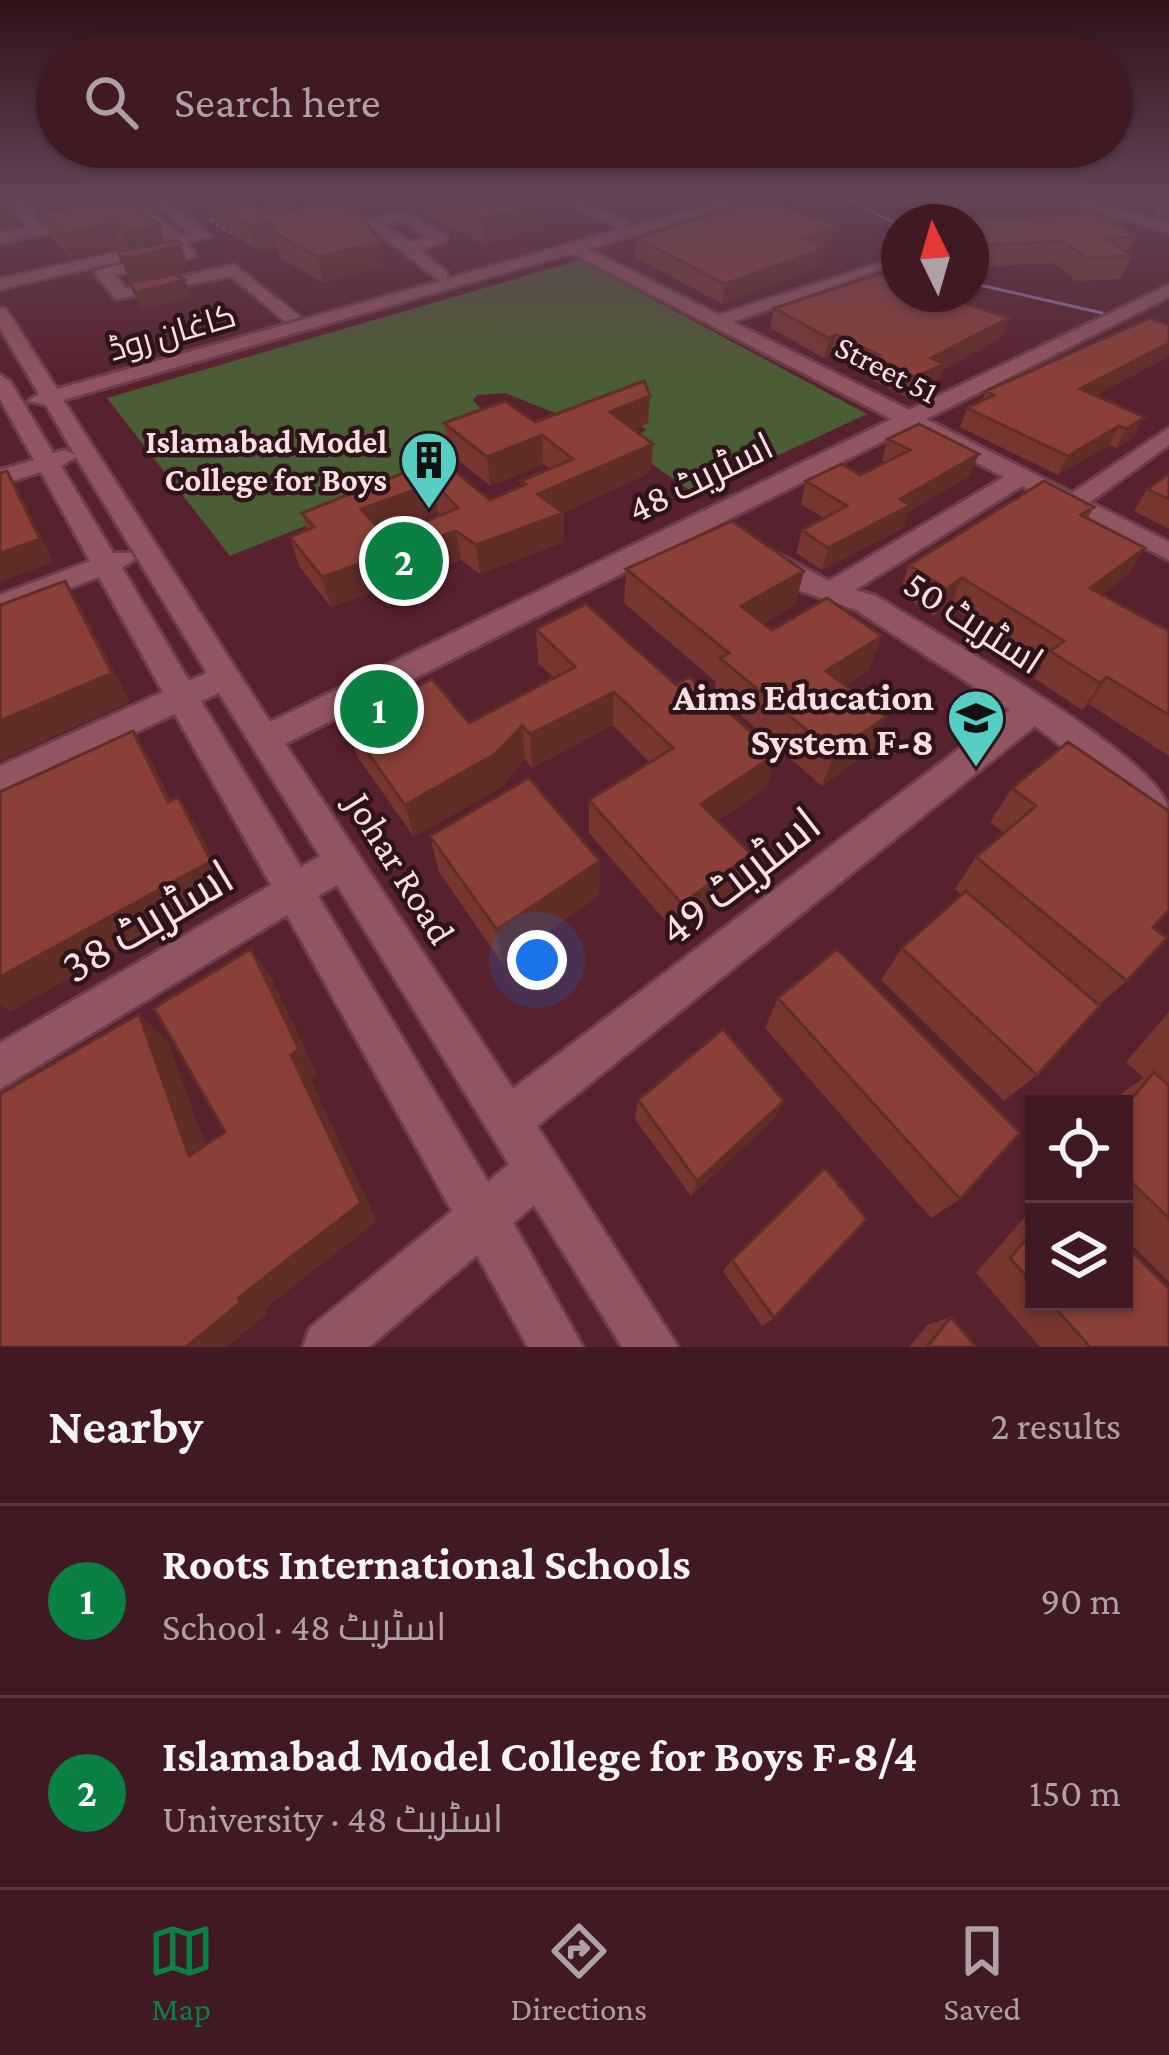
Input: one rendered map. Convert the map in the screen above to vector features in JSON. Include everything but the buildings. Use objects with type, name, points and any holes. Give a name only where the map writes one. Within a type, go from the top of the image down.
[{"type":"street","points":[[0,281],[110,258]]},
{"type":"street","points":[[168,258],[103,272],[122,296],[234,270],[291,317]]},
{"type":"street","points":[[419,258],[442,279]]},
{"type":"street","name":"کاغان روڈ","points":[[25,393],[164,359],[513,258]]},
{"type":"street","name":"کاغان روڈ","points":[[164,359],[291,317],[532,258]]},
{"type":"street","name":"Street 51","points":[[594,258],[1169,552]]},
{"type":"street","points":[[0,264],[8,271],[0,281]]},
{"type":"street","points":[[720,321],[880,264]]},
{"type":"street","name":"اسٹریٹ 48","points":[[267,738],[1169,290]]},
{"type":"street","name":"Johar Road","points":[[0,313],[25,393],[64,457],[144,550],[228,676],[652,1347]]},
{"type":"street","points":[[1076,501],[1169,435]]},
{"type":"street","points":[[0,478],[64,457]]},
{"type":"street","name":"Johar Road","points":[[64,457],[104,567],[185,695],[557,1347]]},
{"type":"street","points":[[831,592],[1024,475]]},
{"type":"street","name":"اسٹریٹ 50","points":[[706,517],[779,568],[866,603],[1033,710],[1120,771],[1169,834]]},
{"type":"street","points":[[0,605],[144,550]]},
{"type":"street","points":[[0,781],[228,676]]},
{"type":"street","name":"اسٹریٹ 49","points":[[507,1122],[1033,710]]},
{"type":"street","name":"اسٹریٹ 38","points":[[0,1067],[344,861]]},
{"type":"street","points":[[329,1347],[538,1172]]},
{"type":"green space","points":[[580,260],[867,414],[695,494],[620,442],[647,430],[618,411],[583,424],[505,393],[477,395],[473,400],[495,424],[431,447],[452,467],[230,556],[107,398]]},
{"type":"waterway","points":[[989,287],[1102,313]]},
{"type":"place","name":"Islamabad Model College for Boys","points":[[429,511]]},
{"type":"place","name":"Islamabad Model College for Boys F-8/4","points":[[404,561]]},
{"type":"place","name":"Roots International Schools","points":[[379,709]]},
{"type":"place","name":"Aims Education System F-8","points":[[976,769]]}]
